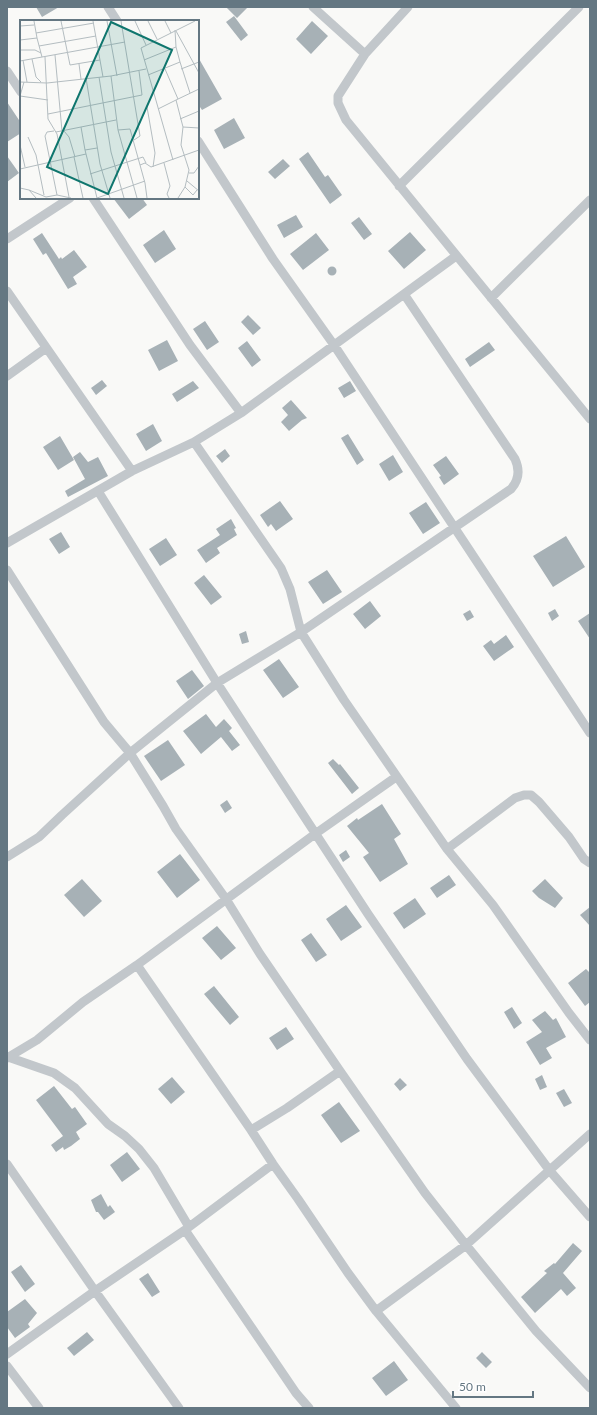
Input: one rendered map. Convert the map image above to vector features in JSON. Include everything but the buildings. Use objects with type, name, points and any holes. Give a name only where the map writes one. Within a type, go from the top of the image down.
[{"type":"street","points":[[108,7],[116,20]]},
{"type":"street","points":[[313,7],[365,54]]},
{"type":"street","points":[[408,7],[365,54],[338,96],[338,103],[346,120],[590,419]]},
{"type":"street","points":[[399,186],[579,7]]},
{"type":"street","points":[[7,71],[20,90]]},
{"type":"street","points":[[199,143],[274,259],[334,345],[590,733]]},
{"type":"street","points":[[7,239],[68,199]]},
{"type":"street","points":[[94,199],[190,345],[241,413]]},
{"type":"street","points":[[491,298],[590,200]]},
{"type":"street","points":[[7,543],[98,492],[132,471],[194,442],[241,413],[456,256]]},
{"type":"street","points":[[7,291],[132,471]]},
{"type":"street","points":[[7,857],[39,837],[130,754],[217,683],[301,632],[511,489],[515,484],[519,472],[515,459],[404,294]]},
{"type":"street","points":[[7,376],[46,348]]},
{"type":"street","points":[[194,442],[281,568],[290,589],[301,632],[344,700],[447,849],[493,905],[569,1013],[590,1040]]},
{"type":"street","points":[[98,492],[217,683],[368,914],[467,1059],[550,1171],[590,1217]]},
{"type":"street","points":[[7,570],[104,722],[130,754],[176,829],[226,899],[260,954],[425,1193],[536,1331],[590,1388]]},
{"type":"street","points":[[8,1058],[36,1040],[83,1002],[137,965],[315,834],[396,777]]},
{"type":"street","points":[[447,849],[515,798],[524,795],[531,795],[539,802],[569,837],[584,859],[590,863]]},
{"type":"street","points":[[137,965],[348,1273],[376,1311],[456,1408]]},
{"type":"street","points":[[8,1058],[54,1073],[74,1088],[108,1124],[125,1136],[139,1150],[154,1168],[187,1229],[296,1393],[309,1408]]},
{"type":"street","points":[[251,1130],[287,1108],[340,1071]]},
{"type":"street","points":[[376,1311],[466,1245],[590,1134]]},
{"type":"street","points":[[7,1164],[95,1291],[179,1408]]},
{"type":"street","points":[[7,1354],[95,1291],[187,1229],[272,1164]]},
{"type":"street","points":[[7,1366],[39,1408]]}]
